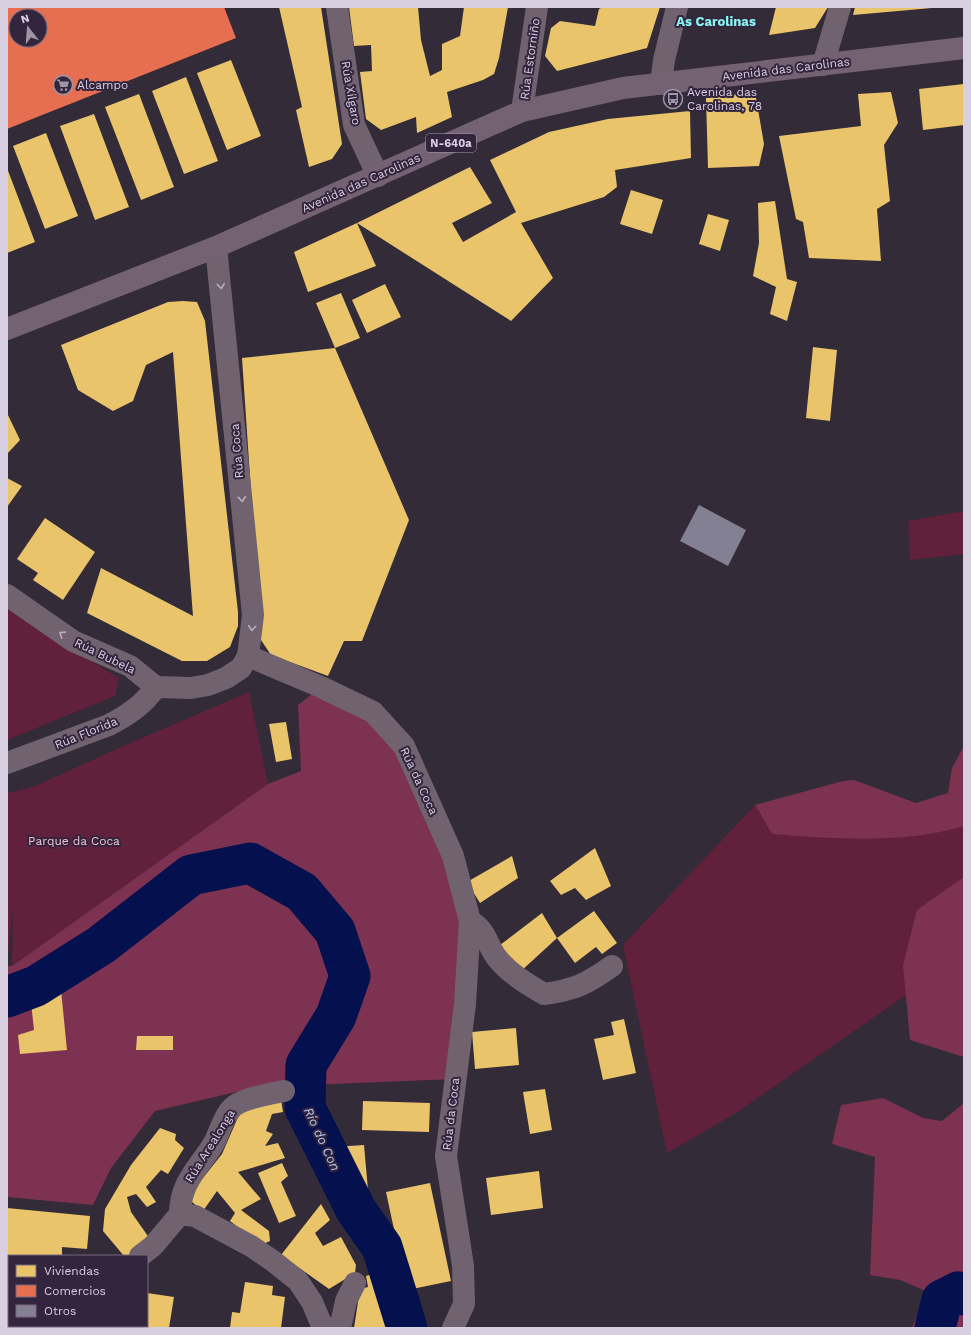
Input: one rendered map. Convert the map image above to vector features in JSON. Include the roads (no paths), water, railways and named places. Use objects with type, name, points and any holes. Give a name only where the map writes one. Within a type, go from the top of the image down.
[{"type":"main road","name":"Avenida das Carolinas","points":[[7,329],[216,247],[522,111],[623,88],[964,48]]},
{"type":"street","name":"Rúa Xílgaro","points":[[337,7],[354,125],[378,176]]},
{"type":"street","name":"Rúa Estorniño","points":[[522,111],[538,7]]},
{"type":"street","points":[[661,84],[664,60],[678,7]]},
{"type":"street","points":[[823,65],[840,7]]},
{"type":"street","name":"Rúa Coca","points":[[216,247],[253,615],[248,656]]},
{"type":"street","name":"Rúa Bubela","points":[[7,595],[73,641],[130,666],[156,687]]},
{"type":"street","points":[[156,687],[191,688],[208,685],[226,678],[241,668],[248,656]]},
{"type":"street","name":"Rúa da Coca","points":[[248,656],[321,687],[373,712],[404,746],[453,856],[470,921],[465,1004],[446,1156],[463,1266],[464,1304],[453,1328]]},
{"type":"street","name":"Rúa Florida","points":[[7,763],[109,725],[125,717],[148,698],[156,687]]},
{"type":"street","points":[[470,921],[477,924],[486,936],[496,957],[512,972],[544,994],[568,991],[591,982],[612,966]]},
{"type":"street","name":"Rúa Arealonga","points":[[180,1214],[180,1204],[187,1181],[214,1143],[232,1107],[242,1101],[284,1091]]},
{"type":"street","points":[[141,1255],[153,1246],[180,1214],[195,1216],[251,1246],[298,1281],[312,1302],[323,1328]]},
{"type":"street","points":[[334,1328],[341,1324],[346,1301],[355,1283]]},
{"type":"waterway","name":"Río do Con","points":[[7,997],[36,986],[101,945],[191,875],[250,863],[302,892],[335,931],[350,976],[336,1016],[306,1065],[305,1108],[356,1210],[382,1247],[407,1328]]},
{"type":"waterway","points":[[935,1328],[942,1300],[958,1292],[964,1295]]},
{"type":"place","name":"Alcampo","points":[[63,85]]},
{"type":"place","name":"Avenida das Carolinas, 78","points":[[673,99]]},
{"type":"district","name":"As Carolinas","points":[[716,21]]},
{"type":"park label","name":"Parque da Coca","points":[[74,841]]}]
